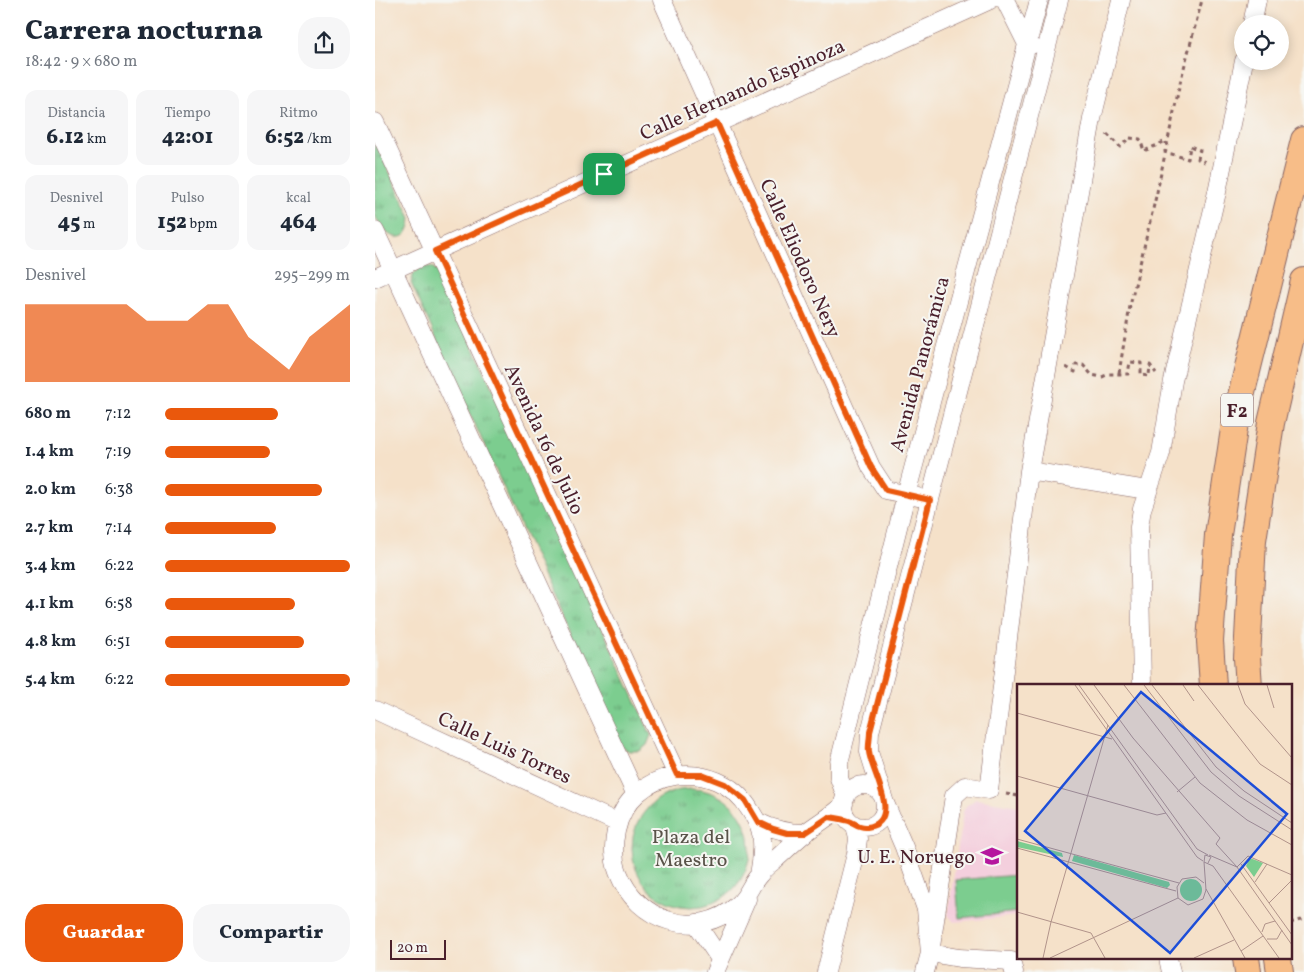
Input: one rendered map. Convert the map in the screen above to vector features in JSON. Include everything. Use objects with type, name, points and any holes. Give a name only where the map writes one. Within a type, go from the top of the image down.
[{"type":"highway","name":"F2","points":[[1213,684],[1210,641],[1218,535],[1236,416],[1304,140]]},
{"type":"highway","name":"F2","points":[[1249,684],[1247,658],[1253,540],[1271,423],[1304,281]]},
{"type":"street","name":"Calle Eliodoro Nery","points":[[662,0],[871,467],[886,490],[930,500]]},
{"type":"street","name":"Calle Hernando Espinoza","points":[[375,278],[990,0]]},
{"type":"street","points":[[1005,0],[1027,44],[1046,49]]},
{"type":"street","name":"Avenida Panorámica","points":[[845,800],[839,778],[839,763],[906,495],[1039,0]]},
{"type":"street","points":[[930,953],[926,909],[904,846],[884,800],[869,752],[870,732],[1059,0]]},
{"type":"street","points":[[925,972],[930,953],[954,796],[965,786],[989,790],[1029,471],[1093,119],[1121,0]]},
{"type":"street","points":[[1254,15],[1257,0]]},
{"type":"street","points":[[1142,684],[1139,527],[1147,490],[1161,453],[1173,381],[1242,70]]},
{"type":"street","name":"Avenida 16 de Julio","points":[[375,122],[677,775]]},
{"type":"street","points":[[375,231],[637,794]]},
{"type":"street","points":[[1029,471],[1147,490]]},
{"type":"street","name":"Calle Luis Torres","points":[[375,710],[618,823]]},
{"type":"street","points":[[718,965],[750,891],[759,875],[763,857],[762,839],[758,822],[745,800],[725,784],[702,775],[677,775],[655,782],[637,794],[625,808],[618,823],[614,844],[615,866],[623,886],[637,903],[654,916],[675,922],[696,923],[712,920],[727,913],[740,903],[750,891]]},
{"type":"street","points":[[759,875],[805,833],[829,817],[855,788],[867,785],[874,787],[884,800],[883,816],[879,821],[868,827],[829,817]]},
{"type":"street","points":[[826,972],[856,854],[858,839],[853,823],[846,816],[845,800]]},
{"type":"street","points":[[758,822],[780,831],[805,833]]},
{"type":"street","points":[[696,923],[718,965]]},
{"type":"street","points":[[930,953],[958,965],[1011,961],[1014,972]]},
{"type":"path","points":[[1119,373],[1130,306],[1180,83],[1201,0]]},
{"type":"path","points":[[1093,119],[1120,147],[1129,138],[1140,139],[1144,151],[1166,141],[1165,152]]},
{"type":"path","points":[[1165,152],[1188,159],[1190,146],[1199,150],[1198,159],[1221,171]]},
{"type":"path","points":[[1049,360],[1075,372],[1077,365],[1083,365],[1092,376],[1102,377],[1109,374],[1128,374],[1130,362],[1141,363],[1141,375],[1149,376],[1150,365],[1158,375],[1173,381]]},
{"type":"path","points":[[1291,923],[1304,919]]},
{"type":"shaded area","points":[[976,799],[1017,806],[1017,916],[954,922],[948,915],[963,812],[966,806]]},
{"type":"green space","points":[[375,141],[411,218],[405,235],[400,237],[387,233],[377,220],[375,212]]},
{"type":"green space","points":[[422,266],[432,267],[439,272],[651,735],[647,745],[640,751],[629,751],[621,747],[411,283],[414,273]]},
{"type":"green space","name":"Plaza del Maestro","points":[[691,789],[713,794],[724,799],[740,815],[745,826],[750,848],[745,870],[740,881],[724,897],[713,902],[691,907],[669,902],[658,897],[642,881],[637,870],[632,848],[637,826],[642,815],[658,799],[669,794]]},
{"type":"green space","points":[[1017,875],[1017,912],[959,918],[956,880]]},
{"type":"place","name":"U. E. Noruego","points":[[992,856]]},
{"type":"route","points":[[717,123],[871,467],[886,490],[930,500],[870,732],[869,752],[885,803],[883,816],[874,825],[861,827],[850,821],[829,817],[805,833],[787,833],[758,822],[745,800],[725,784],[702,775],[677,775],[435,251],[604,174],[717,123]]}]
